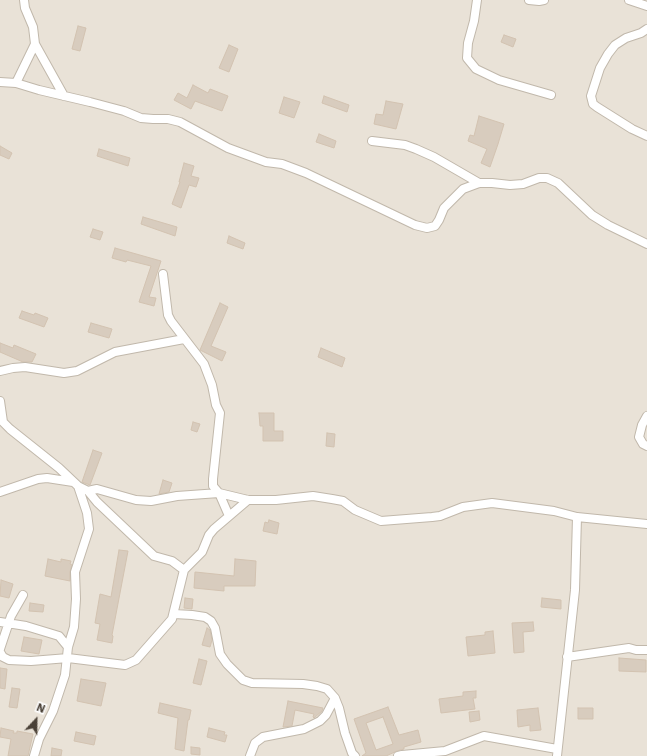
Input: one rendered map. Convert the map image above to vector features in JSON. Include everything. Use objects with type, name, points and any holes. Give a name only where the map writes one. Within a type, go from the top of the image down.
[{"type":"street","points":[[24,0],[25,8],[33,27],[35,44],[64,96]]},
{"type":"street","points":[[477,0],[474,21],[468,43],[467,58],[476,69],[500,80],[551,95]]},
{"type":"street","points":[[529,0],[539,2],[544,0]]},
{"type":"street","points":[[629,0],[647,6]]},
{"type":"street","points":[[647,28],[641,33],[626,38],[614,45],[600,68],[591,96],[593,104],[597,108],[632,129],[647,136]]},
{"type":"street","points":[[16,83],[35,44]]},
{"type":"street","points":[[0,82],[16,83],[117,109],[141,118],[153,120],[168,119],[180,122],[228,148],[266,162],[282,164],[306,173],[415,225],[427,228],[435,226],[444,208],[463,189],[479,184],[523,184],[539,178],[547,178],[558,183],[592,215],[608,225],[647,244]]},
{"type":"street","points":[[372,141],[405,145],[416,149],[434,157],[479,184]]},
{"type":"street","points":[[163,274],[168,315],[171,322],[204,364],[212,385],[216,405],[220,413],[213,478],[214,486],[229,516]]},
{"type":"street","points":[[0,371],[25,367],[64,374],[77,371],[115,352],[184,339]]},
{"type":"street","points":[[0,401],[2,422],[59,468],[76,484],[88,491],[154,556],[172,561],[184,570]]},
{"type":"street","points":[[647,416],[639,437],[643,444],[647,446]]},
{"type":"street","points":[[0,492],[38,479],[47,478],[76,484]]},
{"type":"street","points":[[34,756],[39,739],[53,710],[65,675],[68,647],[74,627],[76,599],[75,572],[89,529],[87,513],[76,484]]},
{"type":"street","points":[[88,491],[97,489],[136,500],[151,501],[177,496],[218,493],[248,500],[276,500],[313,496],[343,501],[355,510],[381,521],[440,516],[462,507],[492,503],[577,517],[647,524]]},
{"type":"street","points":[[23,595],[11,616],[4,623],[0,651],[3,658],[9,660],[30,661],[68,658],[125,665],[136,660],[161,629],[167,625],[174,614],[184,570],[202,552],[209,535],[248,500]]},
{"type":"street","points":[[398,756],[402,754],[446,751],[484,736],[557,753],[575,590],[577,517]]},
{"type":"street","points":[[174,614],[205,617],[211,621],[215,628],[220,654],[227,664],[243,680],[252,682],[303,684],[327,689],[335,698],[349,746],[355,756]]},
{"type":"street","points":[[4,623],[26,626],[59,636],[68,647]]},
{"type":"street","points":[[567,657],[629,648],[636,650],[647,650]]},
{"type":"street","points":[[250,756],[255,743],[263,738],[304,729],[320,721],[326,715],[335,698]]},
{"type":"street","points":[[326,715],[342,720]]},
{"type":"shaded area","points":[[0,0],[647,0],[647,756],[0,756]]},
{"type":"building","points":[[78,26],[86,28],[80,51],[72,49]]},
{"type":"building","points":[[504,35],[516,39],[513,47],[501,42]]},
{"type":"building","points":[[229,45],[238,49],[229,72],[219,68]]},
{"type":"building","points":[[193,85],[208,93],[210,89],[228,96],[222,111],[195,101],[191,109],[174,100],[178,93],[187,98]]},
{"type":"building","points":[[324,96],[349,105],[347,112],[322,103]]},
{"type":"building","points":[[284,97],[300,102],[294,118],[279,113]]},
{"type":"building","points":[[386,101],[403,104],[396,129],[374,124],[376,114],[383,115]]},
{"type":"building","points":[[479,116],[504,124],[490,167],[481,163],[487,149],[468,141],[470,135],[474,136]]},
{"type":"building","points":[[319,134],[336,141],[334,148],[316,142]]},
{"type":"building","points":[[0,146],[12,153],[9,159],[0,155]]},
{"type":"building","points":[[99,149],[130,158],[128,166],[97,156]]},
{"type":"building","points":[[184,163],[194,166],[191,176],[199,178],[196,187],[189,185],[181,208],[172,204],[180,182]]},
{"type":"building","points":[[143,217],[177,227],[175,236],[141,224]]},
{"type":"building","points":[[93,229],[103,232],[100,240],[90,237]]},
{"type":"building","points":[[229,236],[245,243],[243,249],[227,243]]},
{"type":"building","points":[[115,248],[161,261],[149,297],[156,298],[154,306],[139,302],[151,266],[112,258]]},
{"type":"building","points":[[220,303],[228,307],[211,346],[226,352],[222,361],[200,350]]},
{"type":"building","points":[[22,311],[34,315],[35,313],[48,318],[44,327],[19,318]]},
{"type":"building","points":[[91,323],[112,329],[109,338],[88,332]]},
{"type":"building","points":[[0,343],[13,348],[14,345],[36,354],[32,362],[23,362],[0,352]]},
{"type":"building","points":[[321,348],[345,358],[342,367],[318,357]]},
{"type":"building","points":[[259,413],[274,413],[274,431],[283,431],[283,441],[263,441],[263,426],[260,426]]},
{"type":"building","points":[[193,422],[200,424],[197,432],[191,430]]},
{"type":"building","points":[[327,433],[335,434],[334,447],[326,446]]},
{"type":"building","points":[[93,450],[102,453],[90,485],[82,482]]},
{"type":"building","points":[[163,480],[172,483],[169,492],[159,494]]},
{"type":"building","points":[[269,520],[279,523],[277,534],[263,531],[265,522],[268,523]]},
{"type":"building","points":[[119,550],[128,551],[112,635],[112,643],[97,640],[100,624],[95,623],[100,594],[111,597]]},
{"type":"building","points":[[48,559],[61,562],[61,559],[71,561],[70,581],[45,576]]},
{"type":"building","points":[[235,559],[256,561],[255,586],[224,586],[224,591],[194,588],[195,572],[234,576]]},
{"type":"building","points":[[1,580],[13,584],[9,598],[0,596]]},
{"type":"building","points":[[185,598],[193,599],[192,609],[184,608]]},
{"type":"building","points":[[542,598],[561,600],[561,609],[541,607]]},
{"type":"building","points":[[30,603],[44,605],[43,612],[29,611]]},
{"type":"building","points":[[533,622],[534,631],[523,632],[524,652],[514,653],[512,623]]},
{"type":"building","points":[[207,628],[210,630],[212,640],[210,647],[202,645]]},
{"type":"building","points":[[493,631],[495,653],[468,656],[466,637],[485,635],[485,632]]},
{"type":"building","points":[[24,637],[42,640],[39,654],[21,651]]},
{"type":"building","points":[[619,658],[646,660],[646,672],[619,671]]},
{"type":"building","points":[[199,659],[207,661],[201,685],[193,683]]},
{"type":"building","points":[[0,668],[7,669],[5,689],[0,688]]},
{"type":"building","points":[[81,679],[106,683],[101,706],[77,701]]},
{"type":"building","points":[[12,688],[20,689],[17,708],[9,707]]},
{"type":"building","points":[[476,691],[476,698],[473,698],[475,709],[441,713],[439,699],[463,696],[463,692]]},
{"type":"building","points":[[288,701],[323,708],[322,711],[314,718],[314,714],[295,710],[292,726],[283,727]]},
{"type":"building","points":[[160,703],[191,710],[188,720],[184,751],[175,749],[178,718],[158,713]]},
{"type":"building","points":[[388,707],[399,735],[418,730],[421,742],[404,747],[404,749],[386,756],[362,756],[366,753],[354,719]],"holes":[[[383,717],[393,744],[376,750],[366,723]]]},
{"type":"building","points":[[538,708],[541,730],[530,731],[530,725],[518,727],[517,710]]},
{"type":"building","points":[[578,708],[593,708],[593,719],[578,719]]},
{"type":"building","points":[[479,711],[480,720],[470,722],[469,712]]},
{"type":"building","points":[[1,728],[14,731],[13,733],[17,733],[17,731],[33,734],[28,756],[8,756],[11,739],[0,737]]},
{"type":"building","points":[[209,728],[225,732],[224,735],[227,735],[225,742],[207,737]]},
{"type":"building","points":[[76,732],[96,736],[94,745],[74,741]]},
{"type":"building","points":[[191,747],[200,748],[200,755],[191,754]]},
{"type":"building","points":[[52,748],[62,750],[61,756],[51,756]]}]
